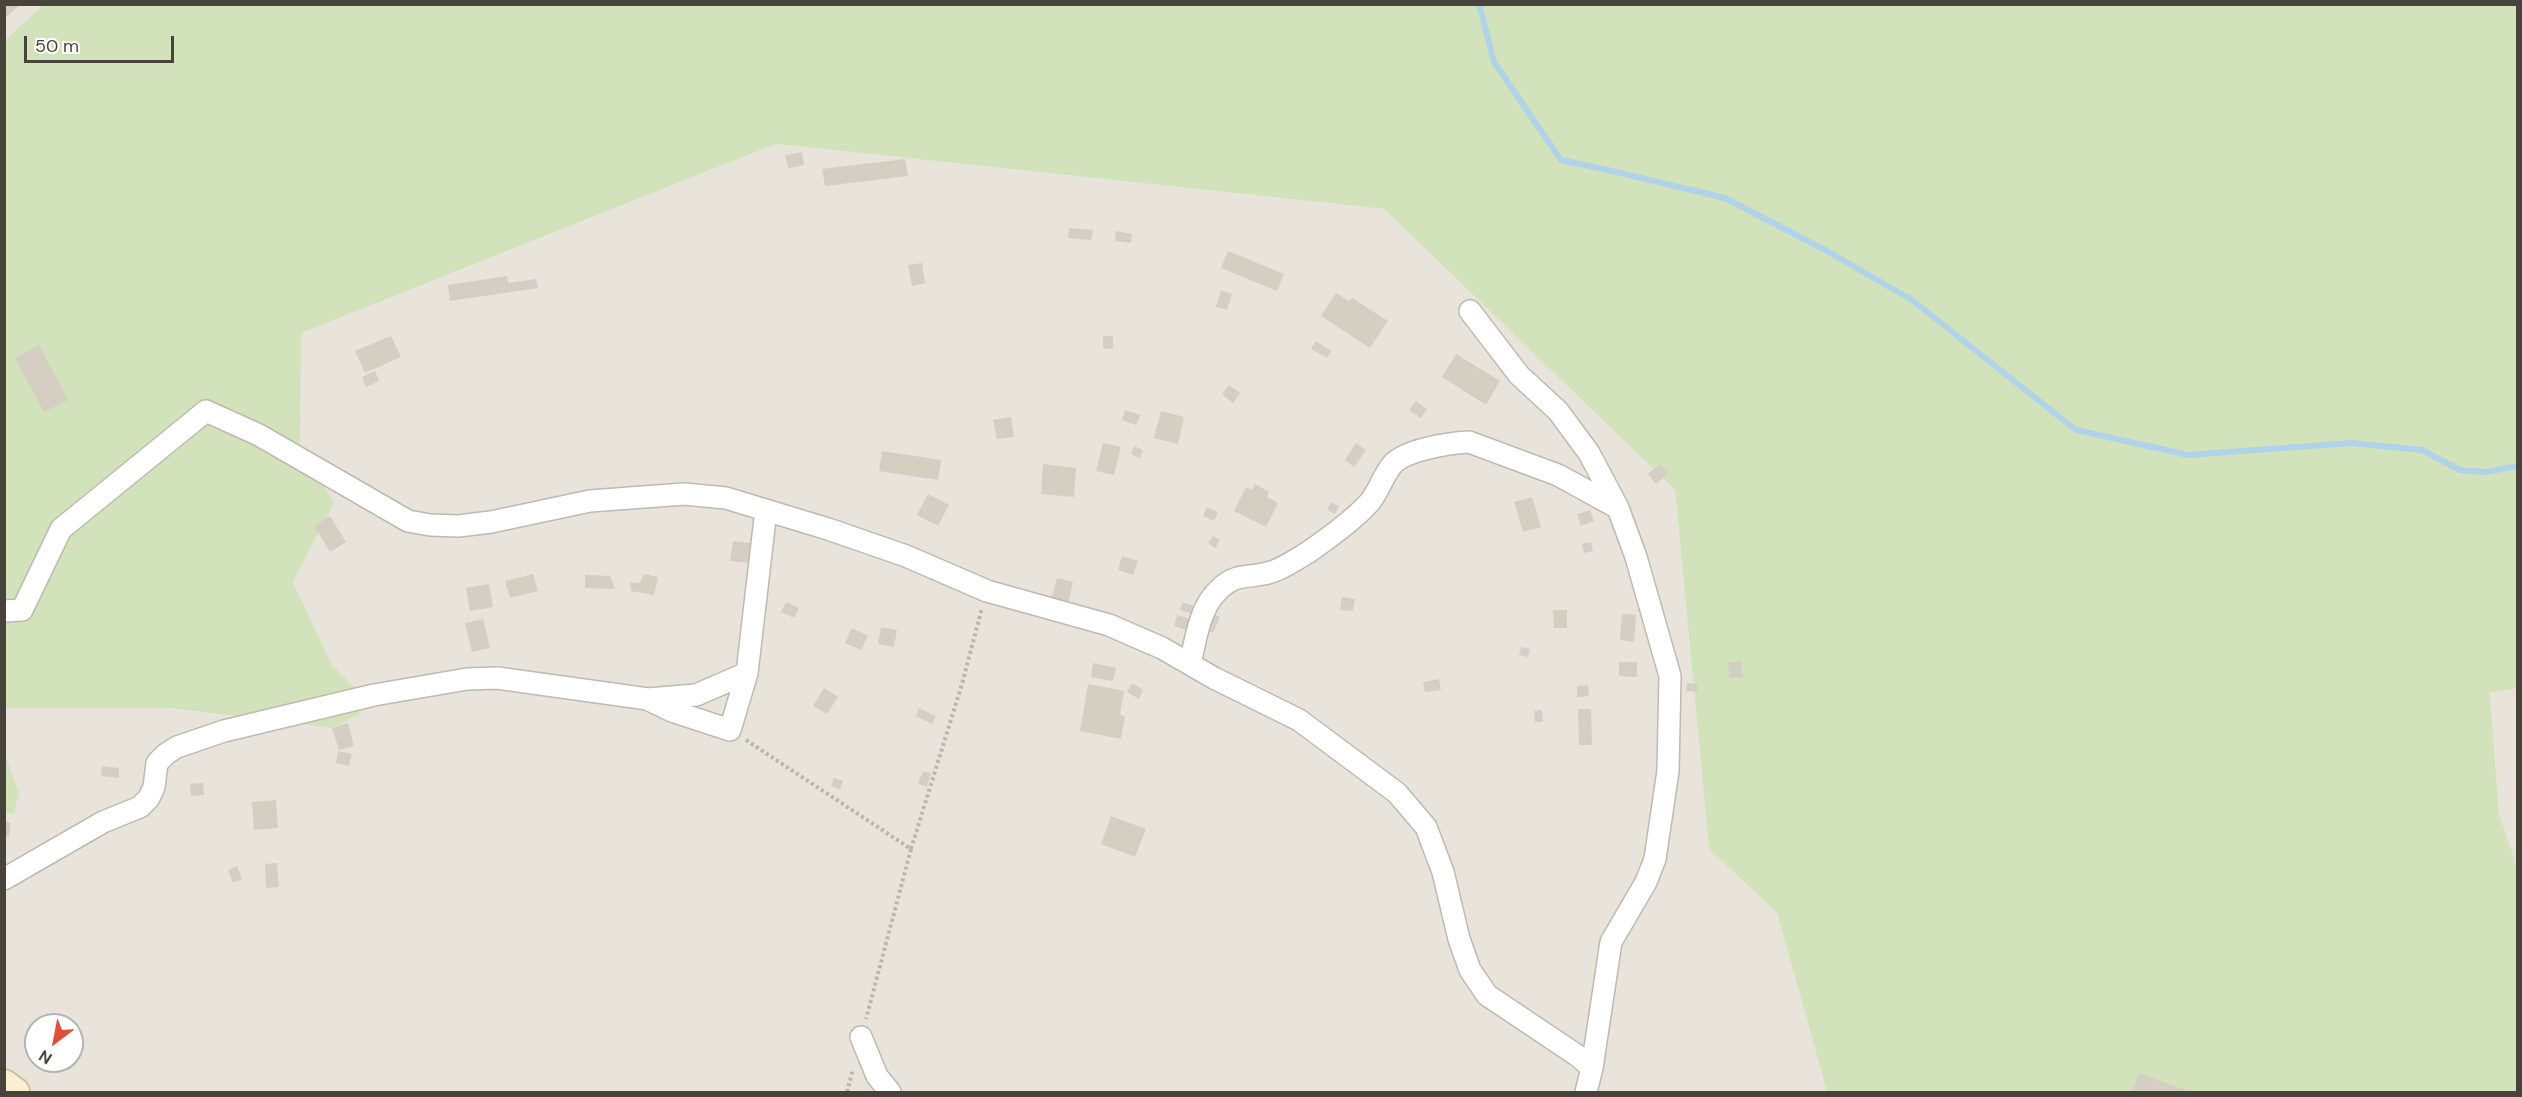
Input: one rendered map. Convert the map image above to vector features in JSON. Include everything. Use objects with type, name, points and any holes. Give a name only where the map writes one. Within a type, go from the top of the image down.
[{"type":"street","points":[[1470,311],[1519,375],[1558,411],[1589,453],[1618,508],[1636,558],[1670,676],[1668,771],[1655,859],[1646,882],[1611,942],[1592,1068],[1586,1092]]},
{"type":"street","points":[[4,610],[22,610],[61,529],[206,411],[259,435],[408,521],[430,525],[458,526],[491,522],[590,501],[684,494],[726,498],[906,556],[987,591],[1109,625],[1162,648],[1299,720],[1397,793],[1426,827],[1443,872],[1459,939],[1470,970],[1487,995],[1578,1056],[1592,1068]]},
{"type":"street","points":[[1190,664],[1204,614],[1212,596],[1227,583],[1243,575],[1271,572],[1306,553],[1369,504],[1391,466],[1399,458],[1412,453],[1454,443],[1469,442],[1558,475],[1618,508]]},
{"type":"street","points":[[648,699],[672,711],[730,729],[747,673],[766,510]]},
{"type":"street","points":[[4,879],[103,822],[140,807],[149,798],[154,787],[157,763],[166,754],[177,747],[224,731],[374,695],[467,679],[497,678],[648,699],[696,695],[747,673]]},
{"type":"street","points":[[861,1036],[878,1076],[890,1092]]},
{"type":"street","points":[[4,1084],[15,1092]]},
{"type":"path","points":[[847,1092],[911,849],[962,684],[987,591]]},
{"type":"path","points":[[730,729],[802,779],[911,849]]},
{"type":"shaded area","points":[[5,5],[43,5],[5,40]]},
{"type":"shaded area","points":[[776,144],[1384,209],[1675,490],[1709,849],[1777,913],[1827,1092],[5,1092],[4,708],[169,708],[332,728],[355,688],[332,665],[293,582],[334,503],[300,448],[300,333]]},
{"type":"shaded area","points":[[2517,688],[2517,866],[2499,813],[2490,693]]},
{"type":"green space","points":[[43,5],[2517,5],[2518,688],[2490,693],[2499,813],[2517,866],[2517,1092],[1827,1092],[1777,913],[1709,849],[1675,490],[1384,209],[776,144],[301,333],[300,448],[334,503],[293,582],[332,665],[355,688],[360,714],[332,728],[169,708],[5,708],[5,40]]},
{"type":"green space","points":[[5,755],[19,793],[14,813],[5,813]]},
{"type":"building","points":[[4,4],[21,4],[4,19]]},
{"type":"building","points":[[802,152],[804,165],[788,168],[785,155]]},
{"type":"building","points":[[905,159],[908,176],[825,186],[822,169]]},
{"type":"building","points":[[1069,228],[1093,230],[1091,240],[1068,238]]},
{"type":"building","points":[[1116,231],[1132,234],[1131,243],[1115,241]]},
{"type":"building","points":[[1228,251],[1284,274],[1277,291],[1221,268]]},
{"type":"building","points":[[922,263],[925,283],[912,286],[908,265]]},
{"type":"building","points":[[507,276],[508,283],[536,279],[538,288],[450,301],[448,285]]},
{"type":"building","points":[[1221,290],[1232,294],[1227,310],[1216,307]]},
{"type":"building","points":[[1336,293],[1349,301],[1352,298],[1388,321],[1370,348],[1321,316]]},
{"type":"building","points":[[391,336],[401,357],[365,373],[355,351]]},
{"type":"building","points":[[1103,336],[1113,336],[1113,349],[1103,348]]},
{"type":"building","points":[[1316,341],[1331,351],[1327,358],[1311,349]]},
{"type":"building","points":[[39,345],[68,400],[44,412],[15,358]]},
{"type":"building","points":[[1456,354],[1500,381],[1486,405],[1442,377]]},
{"type":"building","points":[[375,371],[379,381],[366,387],[362,377]]},
{"type":"building","points":[[1229,385],[1240,393],[1233,403],[1222,394]]},
{"type":"building","points":[[1416,401],[1427,409],[1421,418],[1409,410]]},
{"type":"building","points":[[1125,410],[1140,415],[1136,425],[1122,420]]},
{"type":"building","points":[[1161,411],[1184,417],[1178,444],[1154,438]]},
{"type":"building","points":[[1011,417],[1014,437],[997,439],[993,420]]},
{"type":"building","points":[[1103,443],[1121,447],[1114,475],[1096,471]]},
{"type":"building","points":[[1356,443],[1366,450],[1354,467],[1345,460]]},
{"type":"building","points":[[1134,446],[1143,450],[1140,458],[1131,454]]},
{"type":"building","points":[[882,451],[941,460],[938,480],[879,471]]},
{"type":"building","points":[[1043,464],[1076,468],[1074,497],[1041,494]]},
{"type":"building","points":[[1660,464],[1668,474],[1656,484],[1648,474]]},
{"type":"building","points":[[1255,484],[1269,492],[1267,497],[1278,503],[1266,527],[1234,511],[1246,487],[1252,490]]},
{"type":"building","points":[[928,494],[949,505],[938,526],[917,515]]},
{"type":"building","points":[[1532,497],[1541,527],[1523,532],[1514,502]]},
{"type":"building","points":[[1331,502],[1339,506],[1335,514],[1327,510]]},
{"type":"building","points":[[1207,507],[1218,512],[1214,521],[1203,516]]},
{"type":"building","points":[[1590,510],[1594,521],[1581,526],[1577,514]]},
{"type":"building","points":[[330,516],[346,542],[330,552],[314,526]]},
{"type":"building","points":[[1213,536],[1220,540],[1215,548],[1208,543]]},
{"type":"building","points":[[733,541],[759,544],[757,564],[730,561]]},
{"type":"building","points":[[1591,542],[1593,551],[1584,553],[1582,544]]},
{"type":"building","points":[[1122,556],[1138,561],[1133,575],[1118,570]]},
{"type":"building","points":[[533,574],[538,591],[510,598],[505,581]]},
{"type":"building","points":[[644,574],[658,577],[654,595],[631,591],[630,582],[640,583]]},
{"type":"building","points":[[585,575],[610,576],[615,589],[585,588]]},
{"type":"building","points":[[1057,578],[1073,582],[1067,608],[1050,604]]},
{"type":"building","points":[[489,584],[493,607],[470,611],[466,588]]},
{"type":"building","points":[[1342,597],[1355,599],[1353,611],[1340,610]]},
{"type":"building","points":[[786,602],[799,608],[794,618],[781,612]]},
{"type":"building","points":[[1183,602],[1202,609],[1200,616],[1180,610]]},
{"type":"building","points":[[1553,610],[1567,610],[1567,628],[1554,628]]},
{"type":"building","points":[[1210,613],[1220,617],[1213,633],[1204,629]]},
{"type":"building","points":[[1622,614],[1636,615],[1634,642],[1620,640]]},
{"type":"building","points":[[1177,615],[1199,622],[1195,633],[1174,626]]},
{"type":"building","points":[[483,619],[490,648],[472,652],[465,623]]},
{"type":"building","points":[[881,627],[897,630],[894,647],[878,644]]},
{"type":"building","points":[[852,628],[868,636],[861,650],[845,643]]},
{"type":"building","points":[[1521,647],[1530,649],[1528,657],[1519,655]]},
{"type":"building","points":[[1741,661],[1743,677],[1730,678],[1728,663]]},
{"type":"building","points":[[1619,662],[1637,662],[1637,677],[1619,676]]},
{"type":"building","points":[[1093,663],[1116,668],[1113,681],[1091,677]]},
{"type":"building","points":[[1439,679],[1441,690],[1425,692],[1423,682]]},
{"type":"building","points":[[1132,683],[1143,690],[1139,699],[1127,692]]},
{"type":"building","points":[[1687,683],[1697,684],[1697,692],[1686,691]]},
{"type":"building","points":[[1088,684],[1124,691],[1120,714],[1125,717],[1121,739],[1080,731]]},
{"type":"building","points":[[1588,685],[1589,696],[1577,697],[1577,686]]},
{"type":"building","points":[[824,688],[838,697],[827,714],[813,706]]},
{"type":"building","points":[[919,708],[936,716],[932,724],[916,716]]},
{"type":"building","points":[[1578,709],[1591,709],[1592,745],[1579,745]]},
{"type":"building","points":[[1542,710],[1543,722],[1535,722],[1534,711]]},
{"type":"building","points":[[348,723],[354,746],[339,750],[332,728]]},
{"type":"building","points":[[338,751],[352,754],[349,766],[336,763]]},
{"type":"building","points":[[102,766],[119,768],[119,778],[101,776]]},
{"type":"building","points":[[923,771],[931,773],[927,787],[918,784]]},
{"type":"building","points":[[834,778],[843,781],[840,790],[831,786]]},
{"type":"building","points":[[203,783],[204,795],[191,796],[190,784]]},
{"type":"building","points":[[276,800],[278,828],[254,830],[252,802]]},
{"type":"building","points":[[1111,816],[1146,829],[1135,857],[1101,844]]},
{"type":"building","points":[[4,821],[11,823],[9,837],[4,836]]},
{"type":"building","points":[[277,863],[279,887],[266,888],[265,864]]},
{"type":"building","points":[[237,866],[242,879],[233,883],[228,870]]},
{"type":"building","points":[[2139,1073],[2191,1092],[2132,1092]]},
{"type":"waterway","points":[[1479,4],[1494,62],[1561,160],[1725,198],[1829,252],[1912,300],[2076,430],[2188,455],[2352,443],[2422,450],[2460,470],[2485,472],[2518,466]]}]
